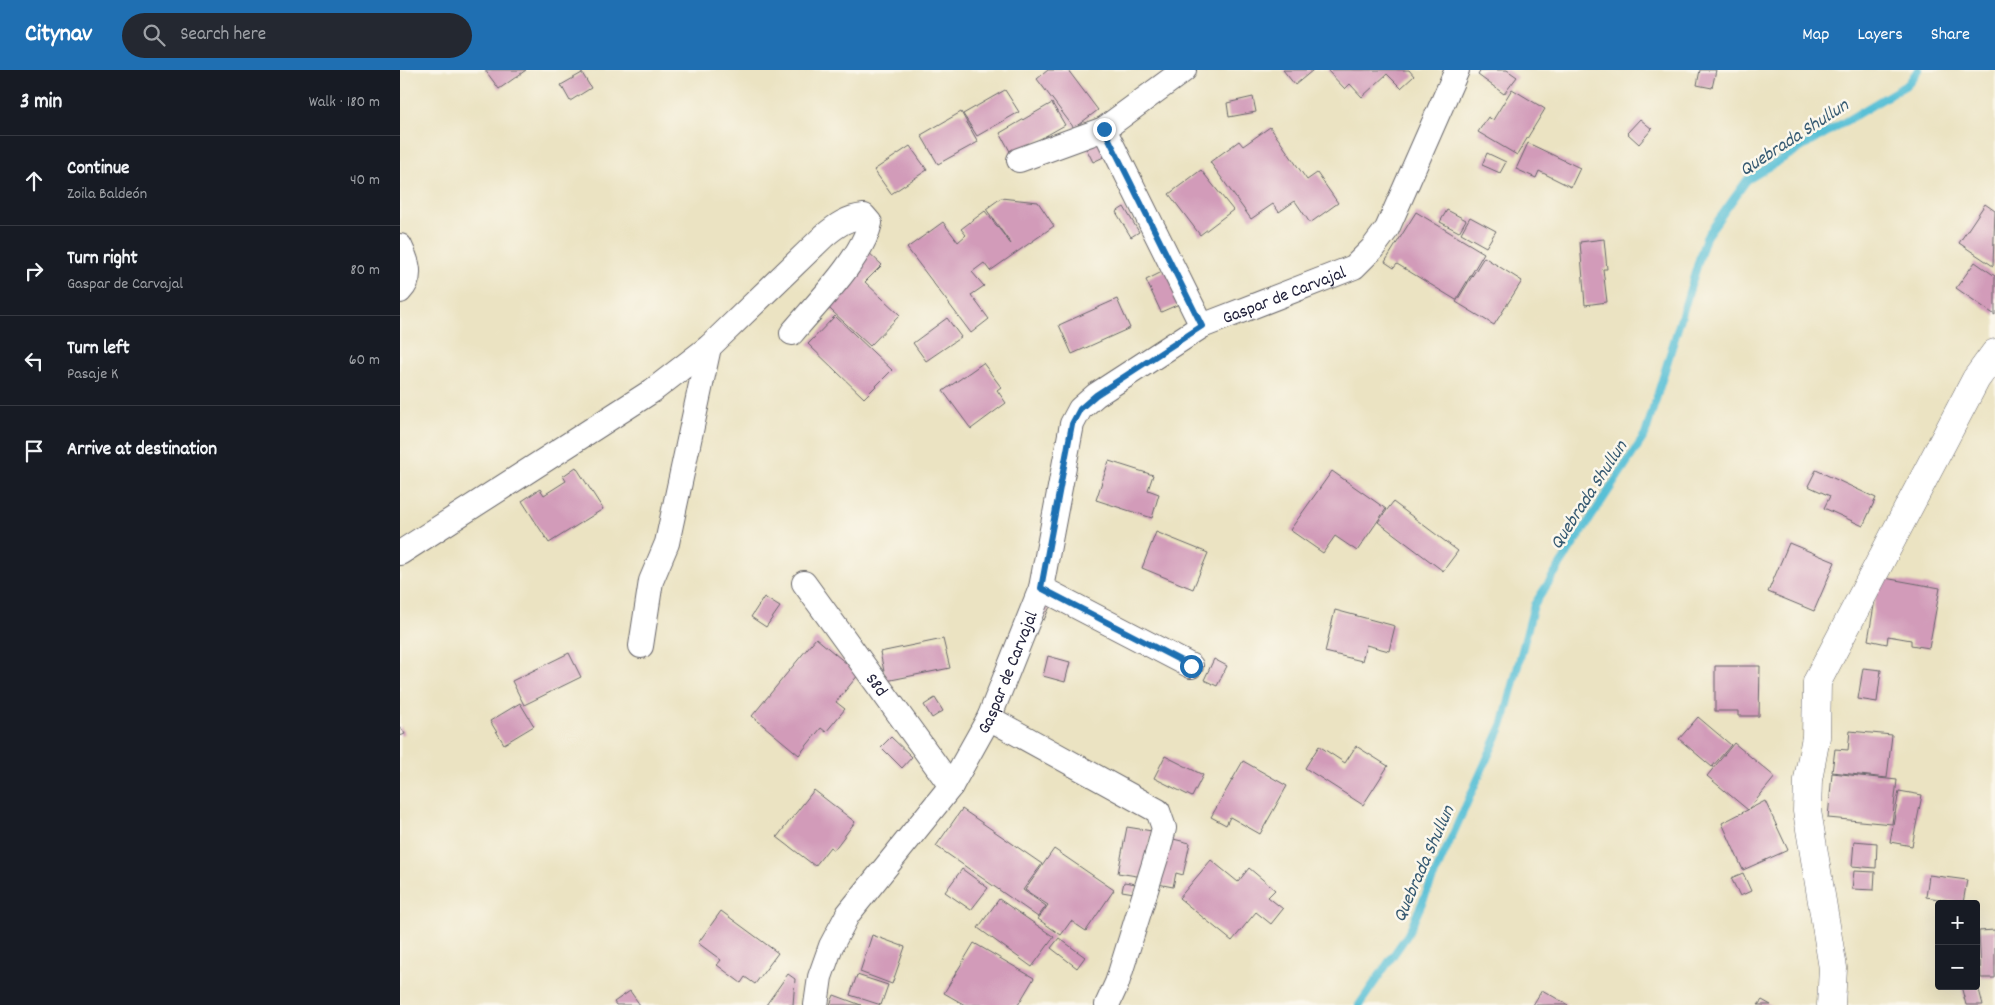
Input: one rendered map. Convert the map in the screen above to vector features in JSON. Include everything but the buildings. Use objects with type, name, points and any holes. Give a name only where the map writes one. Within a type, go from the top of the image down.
[{"type":"street","points":[[1019,160],[1104,129],[1184,70]]},
{"type":"street","name":"Gaspar de Carvajal","points":[[816,1005],[820,977],[830,946],[848,914],[951,786],[989,718],[1041,588],[1072,424],[1080,409],[1096,395],[1202,326],[1354,267],[1372,249],[1387,229],[1456,70]]},
{"type":"street","points":[[1104,129],[1202,326]]},
{"type":"street","points":[[400,553],[652,390],[710,347],[840,222],[864,216],[870,223],[867,237],[858,253],[792,333]]},
{"type":"street","points":[[400,246],[407,260],[409,274],[400,291]]},
{"type":"street","points":[[641,646],[651,581],[667,543],[710,347]]},
{"type":"street","points":[[1831,1005],[1833,968],[1807,811],[1808,780],[1816,737],[1817,682],[1976,380],[1995,353]]},
{"type":"street","name":"S8d","points":[[804,583],[951,786]]},
{"type":"street","points":[[1041,588],[1191,666]]},
{"type":"street","points":[[989,718],[1158,811],[1164,828],[1159,848],[1117,983],[1107,1005]]},
{"type":"waterway","name":"Quebrada Shullun","points":[[1359,1005],[1408,934],[1503,723],[1534,605],[1645,435],[1706,237],[1747,180],[1908,84],[1918,70]]},
{"type":"route","points":[[1104,129],[1202,326],[1096,395],[1080,409],[1072,424],[1041,588],[1191,666]]}]
